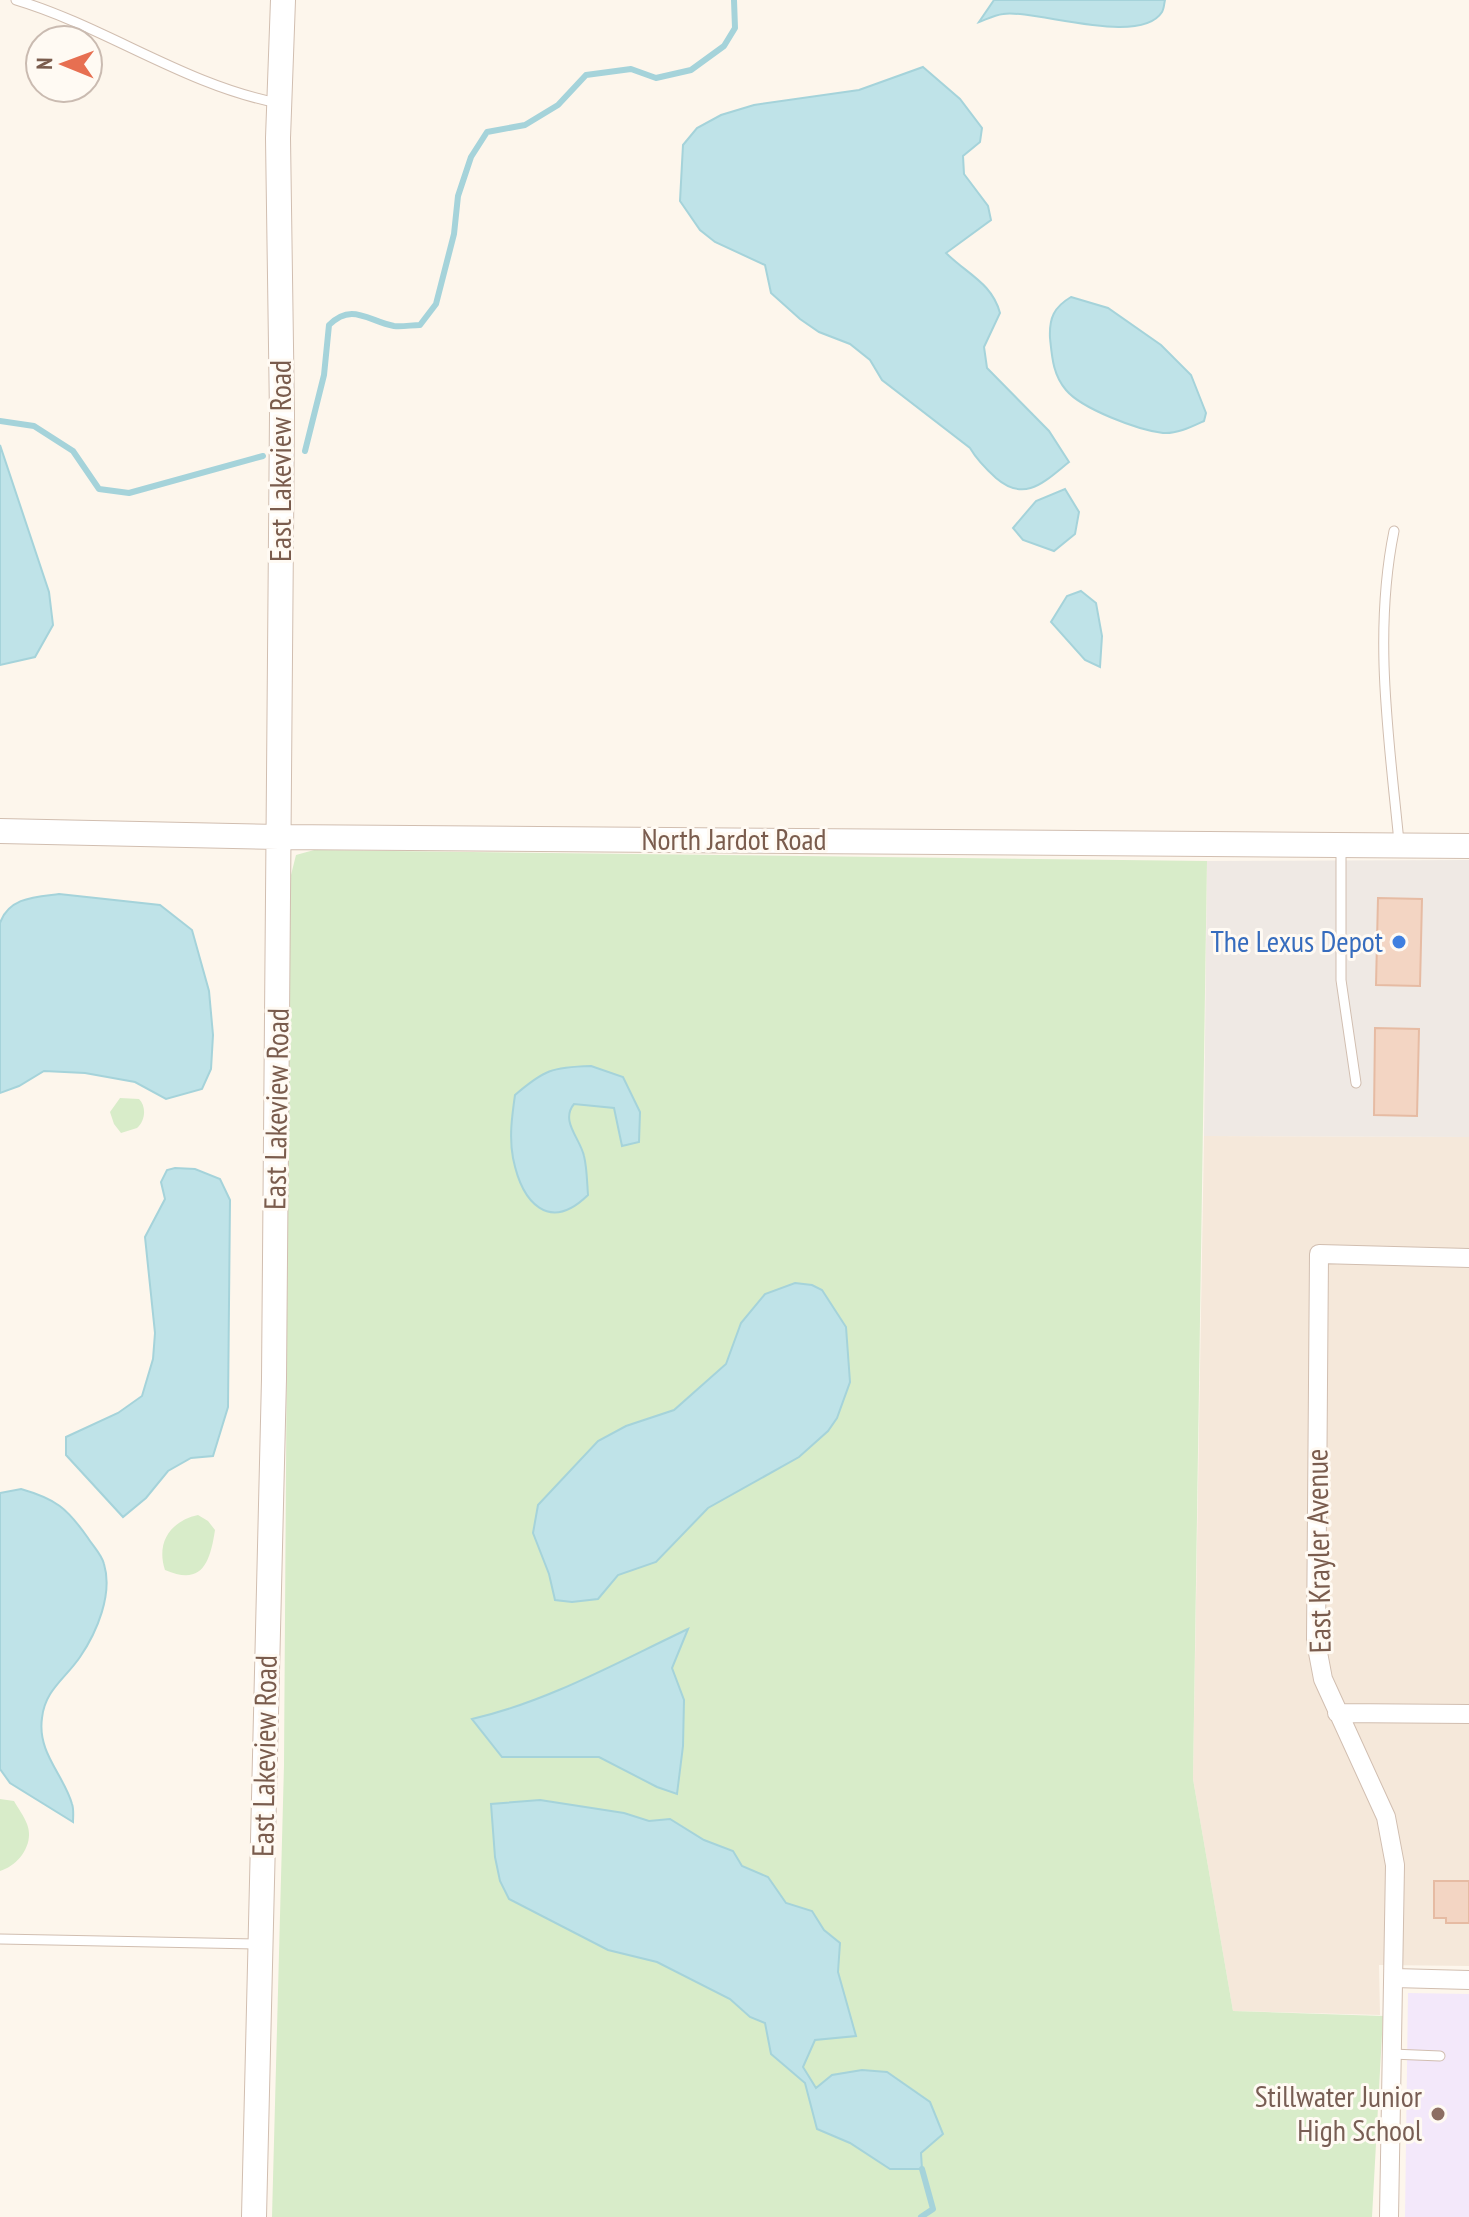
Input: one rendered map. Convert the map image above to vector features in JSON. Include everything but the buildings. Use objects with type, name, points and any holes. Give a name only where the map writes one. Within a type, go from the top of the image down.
[{"type":"street","name":"East Lakeview Road","points":[[254,2217],[274,1394],[282,415],[278,103],[283,0]]},
{"type":"street","name":"North Jardot Road","points":[[0,831],[279,837],[1469,846]]},
{"type":"street","name":"East Krayler Avenue","points":[[1389,2217],[1395,1865],[1386,1817],[1323,1679],[1316,1642],[1319,1254],[1469,1258]]},
{"type":"street","points":[[1337,1713],[1469,1714]]},
{"type":"street","points":[[1394,1978],[1469,1980]]},
{"type":"lane","points":[[16,0],[75,21],[209,83],[255,99],[278,103]]},
{"type":"lane","points":[[1394,531],[1383,635],[1399,845]]},
{"type":"lane","points":[[1341,844],[1341,980],[1356,1083]]},
{"type":"lane","points":[[0,1931],[5,1939],[261,1944]]},
{"type":"lane","points":[[1392,2054],[1440,2056]]},
{"type":"shaded area","points":[[1469,860],[1469,1137],[1204,1136],[1207,861]]},
{"type":"shaded area","points":[[1204,1136],[1469,1137],[1469,1966],[1379,1965],[1380,2015],[1233,2011],[1193,1779]]},
{"type":"shaded area","name":"Stillwater Junior High School","points":[[1408,1993],[1469,1994],[1469,2217],[1405,2217]]},
{"type":"green space","points":[[314,850],[1207,861],[1193,1779],[1233,2011],[1383,2016],[1372,2217],[272,2217],[284,1765],[290,879],[296,855]]},
{"type":"green space","points":[[120,1098],[139,1099],[144,1110],[142,1122],[137,1128],[121,1133],[110,1112]]},
{"type":"green space","points":[[198,1515],[215,1530],[207,1561],[196,1573],[188,1575],[165,1570],[162,1551],[168,1535],[180,1522]]},
{"type":"green space","points":[[0,1799],[14,1801],[26,1821],[29,1839],[19,1859],[0,1871]]},
{"type":"water","points":[[994,0],[1165,0],[1162,12],[1150,22],[1110,27],[1018,14],[1000,15],[979,22]]},
{"type":"water","points":[[923,67],[960,99],[982,128],[980,142],[963,156],[964,174],[988,206],[991,220],[946,253],[985,286],[1000,313],[984,347],[987,368],[1049,431],[1069,462],[1034,487],[1016,489],[996,478],[970,448],[882,380],[870,360],[850,344],[819,332],[800,319],[771,293],[765,265],[715,242],[700,230],[680,201],[683,145],[697,128],[721,115],[754,105],[859,90]]},
{"type":"water","points":[[1071,297],[1108,308],[1161,345],[1191,375],[1206,413],[1204,421],[1184,430],[1152,431],[1097,411],[1066,390],[1054,366],[1050,331],[1057,309]]},
{"type":"water","points":[[0,445],[49,592],[53,625],[35,657],[0,665]]},
{"type":"water","points":[[1065,489],[1079,512],[1075,534],[1054,551],[1023,540],[1013,528],[1036,501]]},
{"type":"water","points":[[1081,591],[1096,603],[1102,636],[1100,667],[1085,660],[1051,622],[1067,596]]},
{"type":"water","points":[[59,894],[160,905],[192,930],[209,991],[213,1035],[211,1069],[202,1089],[166,1099],[135,1082],[85,1073],[44,1071],[0,1093],[0,923],[4,914],[17,903]]},
{"type":"water","points":[[591,1066],[623,1077],[640,1112],[639,1142],[622,1146],[614,1108],[574,1104],[569,1117],[584,1156],[588,1195],[561,1212],[550,1212],[530,1200],[517,1174],[511,1142],[515,1095],[549,1072],[567,1067]]},
{"type":"water","points":[[195,1169],[220,1179],[230,1200],[228,1407],[213,1456],[191,1458],[168,1471],[146,1498],[123,1517],[66,1455],[66,1437],[118,1413],[142,1396],[153,1359],[155,1333],[145,1237],[165,1199],[161,1182],[167,1170]]},
{"type":"water","points":[[795,1283],[822,1290],[846,1327],[850,1382],[837,1418],[828,1431],[799,1457],[708,1508],[656,1562],[618,1575],[598,1599],[555,1600],[549,1574],[533,1533],[538,1505],[598,1441],[626,1426],[674,1410],[726,1364],[741,1323],[765,1294]]},
{"type":"water","points":[[21,1489],[52,1501],[67,1512],[99,1554],[106,1576],[105,1600],[92,1636],[80,1657],[51,1692],[42,1718],[43,1742],[68,1793],[73,1822],[10,1783],[0,1769],[0,1493]]},
{"type":"water","points":[[688,1629],[672,1668],[684,1700],[683,1746],[677,1794],[599,1757],[502,1757],[472,1719],[555,1692]]},
{"type":"water","points":[[540,1800],[624,1813],[649,1821],[670,1819],[704,1840],[733,1851],[742,1866],[768,1877],[786,1903],[812,1911],[824,1930],[840,1943],[838,1972],[856,2036],[815,2040],[803,2067],[816,2088],[832,2075],[862,2070],[887,2072],[930,2102],[943,2134],[921,2153],[922,2169],[890,2169],[850,2143],[817,2129],[805,2083],[771,2054],[765,2023],[750,2017],[730,1999],[657,1962],[608,1950],[509,1899],[500,1881],[495,1857],[491,1804]]},
{"type":"waterway","points":[[305,451],[324,375],[329,325],[337,318],[353,314],[394,326],[420,325],[436,304],[454,234],[458,196],[471,157],[487,132],[525,125],[558,105],[586,75],[631,69],[656,78],[691,70],[724,46],[735,28],[734,0]]},
{"type":"waterway","points":[[0,421],[34,426],[73,451],[99,489],[129,493],[263,456]]},
{"type":"waterway","points":[[921,2217],[933,2209],[922,2169]]},
{"type":"place","name":"The Lexus Depot","points":[[1399,942]]},
{"type":"place","name":"Stillwater Junior High School","points":[[1438,2114]]}]
